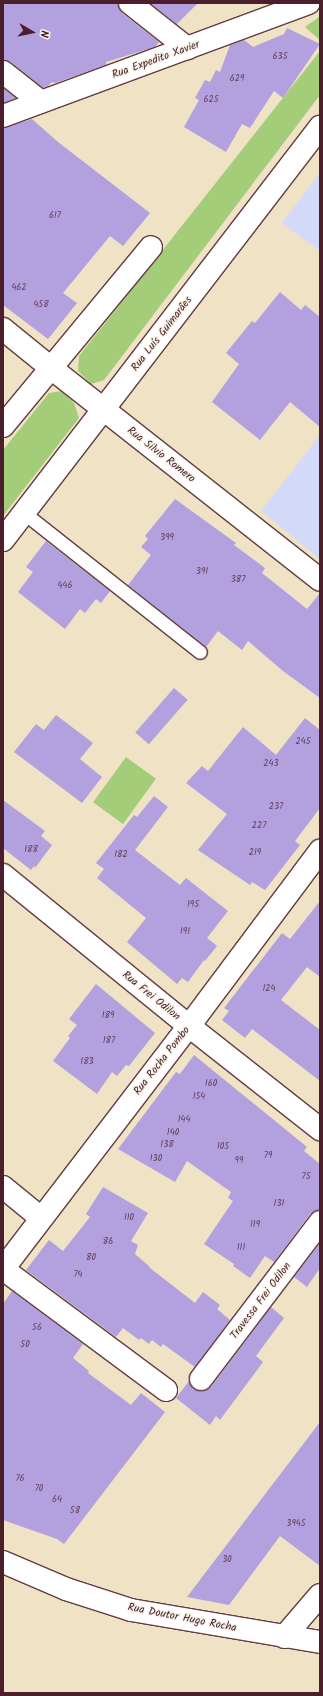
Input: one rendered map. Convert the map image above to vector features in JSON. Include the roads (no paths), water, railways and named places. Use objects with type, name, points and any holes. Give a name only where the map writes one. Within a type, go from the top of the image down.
[{"type":"street","points":[[130,3],[187,48]]},
{"type":"street","name":"Rua Expedito Xavier","points":[[3,116],[187,48],[276,8],[309,3]]},
{"type":"street","points":[[3,72],[41,102]]},
{"type":"street","name":"Rua Luís Guimarães","points":[[3,540],[320,127]]},
{"type":"street","points":[[3,426],[151,247]]},
{"type":"street","name":"Rua Silvio Romero","points":[[3,329],[50,368],[320,580]]},
{"type":"street","name":"Rua Rocha Pombo","points":[[3,1269],[189,1026],[320,850]]},
{"type":"street","name":"Rua Frei Odilon","points":[[3,875],[189,1026],[320,1129]]},
{"type":"street","points":[[3,1188],[41,1218]]},
{"type":"street","name":"Travessa Frei Odilon","points":[[201,1379],[320,1222]]},
{"type":"street","points":[[3,1269],[166,1390]]},
{"type":"street","name":"Rua Doutor Hugo Rocha","points":[[3,1562],[66,1589],[131,1610],[320,1642]]},
{"type":"street","points":[[284,1637],[320,1595]]},
{"type":"lane","points":[[24,513],[200,652]]}]
